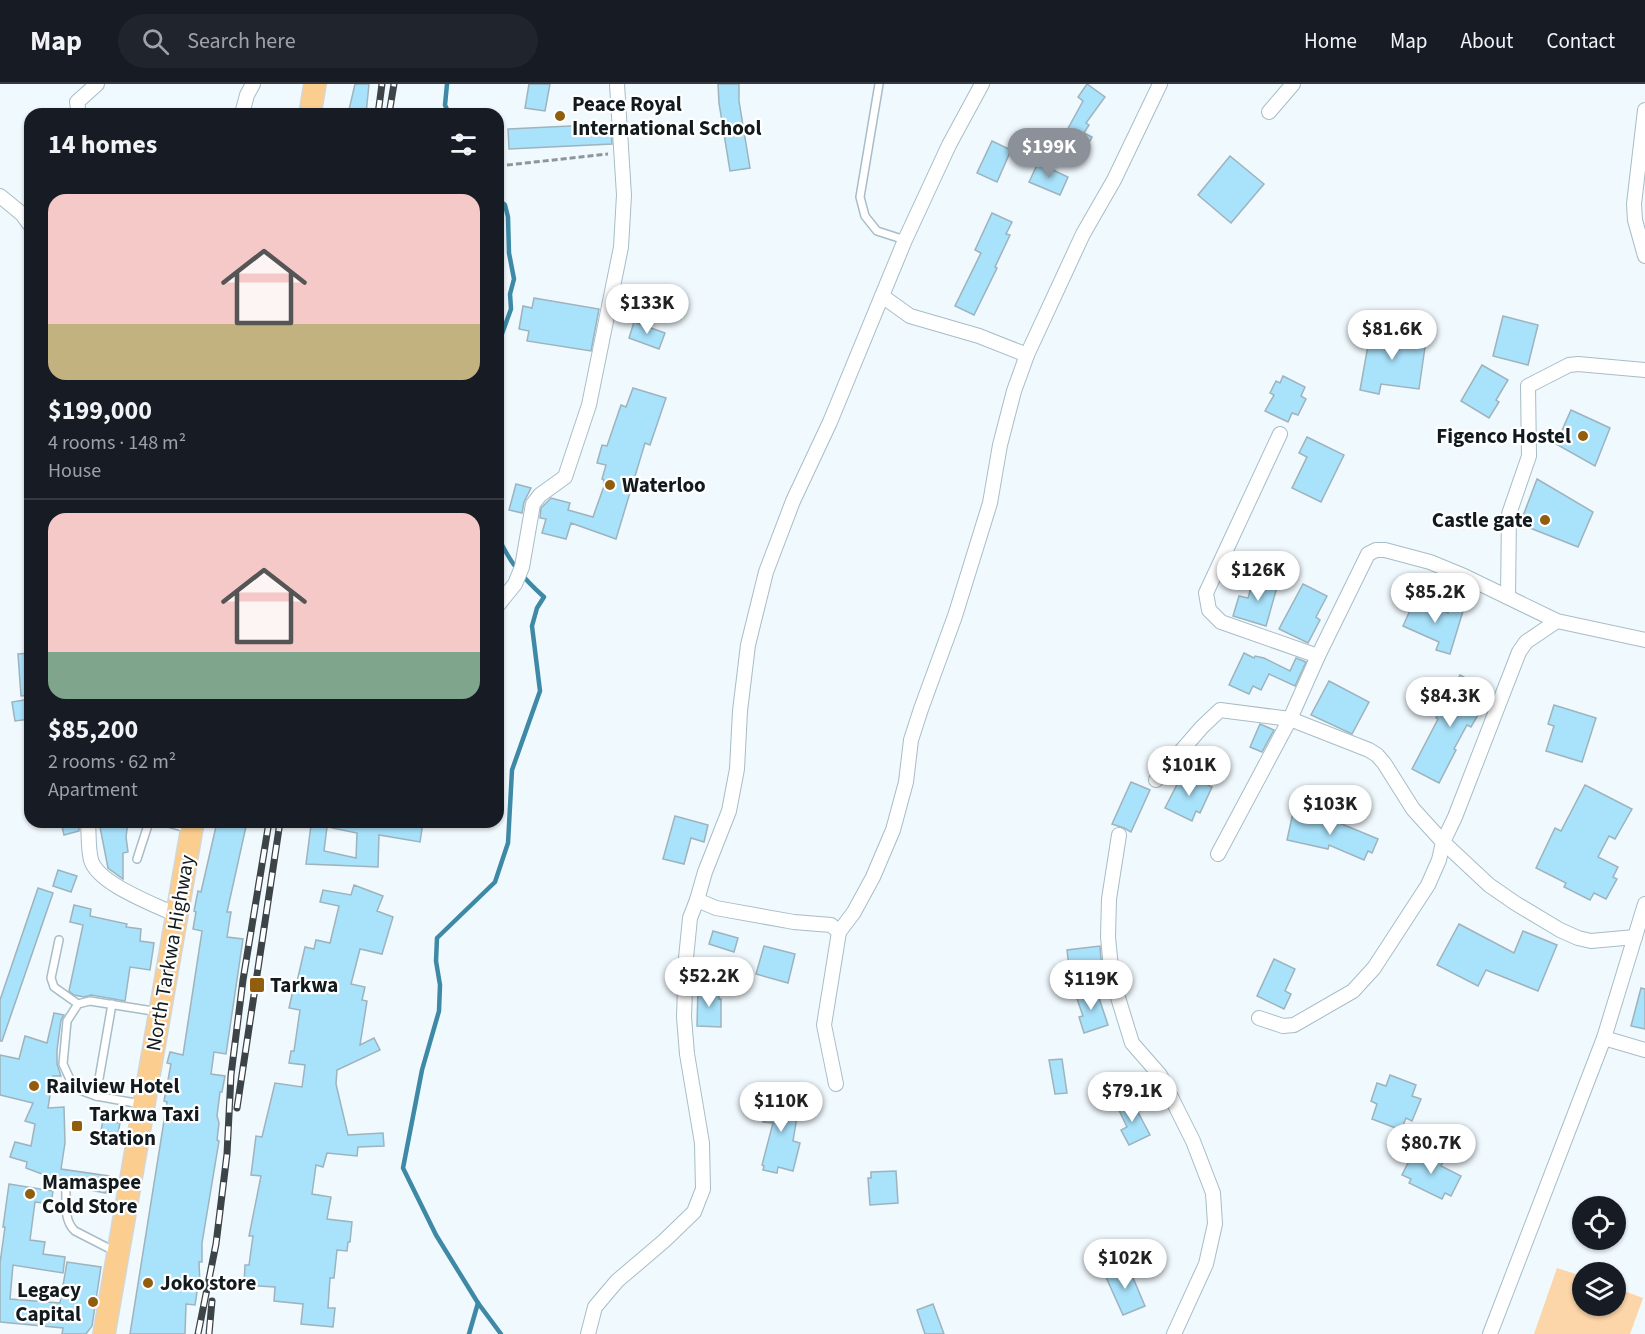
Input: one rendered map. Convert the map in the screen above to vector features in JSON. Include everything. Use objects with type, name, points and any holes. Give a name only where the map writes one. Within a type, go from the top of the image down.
[{"type":"main road","points":[[311,108],[315,84]]},
{"type":"main road","name":"North Tarkwa Highway","points":[[104,1334],[192,828]]},
{"type":"street","points":[[78,108],[77,102],[97,84]]},
{"type":"street","points":[[244,108],[253,84]]},
{"type":"street","points":[[504,597],[514,584],[522,567],[533,504],[540,495],[565,477],[589,405],[621,247],[624,195],[617,84]]},
{"type":"street","points":[[588,1334],[595,1307],[617,1281],[694,1212],[703,1189],[702,1143],[687,1054],[684,1017],[690,918],[729,811],[737,770],[740,711],[748,645],[766,572],[793,501],[830,422],[905,240],[949,145],[982,84]]},
{"type":"street","points":[[836,1084],[824,1024],[839,932],[854,912],[873,877],[894,830],[906,782],[912,740],[955,616],[987,513],[1014,391],[1027,355],[1083,234],[1114,180],[1160,84]]},
{"type":"street","points":[[1269,112],[1293,84]]},
{"type":"street","points":[[1645,110],[1634,204],[1635,220],[1645,256]]},
{"type":"street","points":[[0,196],[24,217]]},
{"type":"street","points":[[882,296],[910,316],[979,336],[1027,355]]},
{"type":"street","points":[[1508,597],[1509,514],[1529,456],[1528,386],[1569,365],[1645,370]]},
{"type":"street","points":[[1280,434],[1206,593],[1209,610],[1221,622],[1318,656]]},
{"type":"street","points":[[1218,854],[1290,718],[1368,554],[1376,550],[1385,550],[1430,562],[1557,621],[1645,640]]},
{"type":"street","points":[[1259,1018],[1283,1026],[1294,1025],[1353,991],[1374,968],[1428,885],[1519,652],[1526,642],[1557,621]]},
{"type":"street","points":[[1156,780],[1202,727],[1220,710],[1290,718],[1377,755],[1413,809],[1443,842],[1489,885],[1534,916],[1578,938],[1591,941],[1635,937]]},
{"type":"street","points":[[88,828],[91,860],[98,874],[176,915]]},
{"type":"street","points":[[1119,835],[1109,899],[1108,937],[1112,978],[1132,1043],[1160,1075],[1193,1141],[1213,1193],[1215,1224],[1206,1264],[1174,1334]]},
{"type":"street","points":[[698,900],[716,908],[794,922],[831,925],[839,932]]},
{"type":"street","points":[[1490,1334],[1604,1038],[1645,903]]},
{"type":"street","points":[[1604,1038],[1645,1050]]},
{"type":"lane","points":[[879,84],[860,197],[866,216],[877,231],[905,240]]},
{"type":"lane","points":[[137,860],[147,828]]},
{"type":"lane","points":[[58,940],[51,978],[54,987],[78,1004]]},
{"type":"lane","points":[[144,1105],[96,1096],[74,1088],[63,1064],[67,1022],[78,1004],[90,1001],[159,1012]]},
{"type":"lane","points":[[96,1096],[112,1004]]},
{"type":"lane","points":[[66,1190],[69,1226],[75,1232],[118,1253]]},
{"type":"path","points":[[504,165],[610,154],[621,156]]},
{"type":"shaded area","points":[[1557,1268],[1572,1273],[1572,1316],[1626,1316],[1626,1292],[1643,1298],[1630,1334],[1534,1334]]},
{"type":"building","points":[[355,84],[369,84],[367,108],[349,108]]},
{"type":"building","points":[[529,84],[550,84],[545,111],[525,108]]},
{"type":"building","points":[[718,84],[739,84],[739,101],[750,168],[730,171]]},
{"type":"building","points":[[1087,84],[1105,97],[1086,123],[1089,125],[1084,133],[1092,137],[1081,157],[1059,145],[1083,101],[1078,97]]},
{"type":"building","points":[[611,124],[612,144],[509,149],[508,129]]},
{"type":"building","points":[[992,141],[1011,150],[997,182],[977,173]]},
{"type":"building","points":[[1230,156],[1264,184],[1231,223],[1198,195]]},
{"type":"building","points":[[1038,163],[1068,177],[1060,195],[1029,182]]},
{"type":"building","points":[[992,213],[1012,222],[1006,234],[1010,235],[974,315],[955,306],[981,253],[975,250]]},
{"type":"building","points":[[534,298],[599,309],[591,351],[527,341],[529,331],[519,329],[523,306],[532,308]]},
{"type":"building","points":[[1503,316],[1538,325],[1528,365],[1493,356]]},
{"type":"building","points":[[634,322],[665,333],[659,349],[629,338]]},
{"type":"building","points":[[1372,323],[1391,326],[1389,335],[1426,340],[1419,389],[1381,384],[1379,394],[1360,390]]},
{"type":"building","points":[[1482,365],[1508,380],[1489,418],[1461,401]]},
{"type":"building","points":[[1283,376],[1305,387],[1301,396],[1306,399],[1298,415],[1292,413],[1288,422],[1265,411],[1274,395],[1270,393],[1276,381],[1280,383]]},
{"type":"building","points":[[633,388],[666,398],[650,445],[645,443],[616,539],[571,523],[566,539],[542,533],[546,519],[540,518],[541,508],[551,498],[570,503],[568,510],[593,517],[604,486],[602,479],[606,465],[597,463],[602,445],[607,446],[621,405],[626,407]]},
{"type":"building","name":"Figenco Hostel","points":[[1571,410],[1610,428],[1595,466],[1556,444]]},
{"type":"building","points":[[1307,437],[1344,455],[1321,502],[1292,488],[1307,457],[1299,453]]},
{"type":"building","points":[[1537,479],[1593,512],[1578,547],[1520,524]]},
{"type":"building","points":[[516,484],[531,488],[524,502],[522,513],[509,510]]},
{"type":"building","points":[[1268,576],[1279,580],[1266,626],[1233,616],[1239,596],[1248,598],[1254,578],[1267,581]]},
{"type":"building","points":[[1303,584],[1327,596],[1316,617],[1320,620],[1308,643],[1279,629]]},
{"type":"building","points":[[1416,597],[1448,613],[1450,607],[1463,611],[1450,654],[1436,650],[1439,642],[1403,626]]},
{"type":"building","points":[[1244,653],[1254,658],[1255,656],[1264,658],[1290,671],[1296,658],[1306,662],[1295,686],[1269,674],[1261,690],[1253,686],[1249,694],[1229,685]]},
{"type":"building","points":[[18,654],[24,654],[24,696],[21,696]]},
{"type":"building","points":[[1460,675],[1487,690],[1478,706],[1482,708],[1471,727],[1467,725],[1439,783],[1412,769],[1438,719],[1436,718]]},
{"type":"building","points":[[1329,681],[1369,702],[1352,734],[1311,715]]},
{"type":"building","points":[[24,700],[24,720],[15,721],[12,702]]},
{"type":"building","points":[[1554,705],[1596,718],[1582,762],[1546,751],[1554,726],[1548,724]]},
{"type":"building","points":[[1260,724],[1274,730],[1262,752],[1250,747]]},
{"type":"building","points":[[1183,773],[1212,787],[1200,813],[1196,811],[1192,821],[1165,808]]},
{"type":"building","points":[[1131,782],[1150,790],[1131,832],[1112,824]]},
{"type":"building","points":[[1585,785],[1632,809],[1615,839],[1609,836],[1598,857],[1618,867],[1613,877],[1617,879],[1606,899],[1594,893],[1590,900],[1564,887],[1566,883],[1536,868],[1555,828],[1561,831]]},
{"type":"building","points":[[1293,813],[1337,822],[1378,839],[1372,853],[1368,851],[1364,860],[1329,845],[1328,849],[1287,840]]},
{"type":"building","points":[[675,816],[708,825],[704,842],[691,838],[684,864],[663,859]]},
{"type":"building","points":[[62,828],[79,828],[79,831],[64,835]]},
{"type":"building","points":[[100,828],[127,828],[128,852],[123,853],[123,879],[108,868]]},
{"type":"building","points":[[216,828],[246,828],[227,912],[231,912],[227,937],[243,939],[226,1054],[214,1052],[211,1074],[225,1076],[217,1116],[219,1123],[217,1140],[219,1141],[202,1243],[202,1262],[199,1262],[200,1286],[198,1286],[195,1305],[186,1304],[185,1334],[130,1334],[167,1102],[164,1101],[171,1064],[167,1063],[170,1052],[183,1055],[202,931],[193,929],[198,891],[201,892]]},
{"type":"building","points":[[311,828],[327,828],[324,851],[356,858],[357,833],[332,828],[422,828],[420,842],[379,835],[378,867],[306,864]]},
{"type":"building","points":[[58,870],[77,876],[71,892],[53,886]]},
{"type":"building","points":[[354,885],[383,896],[377,911],[393,917],[382,954],[360,949],[351,984],[365,987],[362,1000],[367,1001],[360,1045],[374,1038],[380,1050],[337,1070],[336,1084],[348,1135],[383,1133],[384,1146],[358,1147],[357,1156],[327,1153],[323,1167],[316,1165],[312,1194],[331,1197],[327,1219],[352,1222],[347,1251],[337,1250],[334,1278],[330,1278],[328,1308],[335,1308],[333,1327],[301,1324],[303,1304],[274,1301],[275,1287],[244,1285],[245,1265],[249,1265],[253,1236],[249,1236],[261,1176],[251,1175],[256,1136],[262,1137],[275,1083],[302,1087],[305,1065],[289,1063],[291,1051],[294,1051],[300,1010],[289,1008],[294,986],[296,986],[305,947],[314,949],[316,940],[330,943],[339,906],[320,902],[323,890],[351,895]]},
{"type":"building","points":[[38,888],[53,893],[2,1041],[0,1041],[0,1000]]},
{"type":"building","points":[[74,905],[91,909],[90,916],[141,929],[140,941],[154,943],[150,970],[130,967],[125,1001],[91,995],[84,997],[74,995],[69,991],[83,925],[70,922]]},
{"type":"building","points":[[1459,924],[1514,953],[1523,931],[1557,945],[1538,991],[1486,970],[1478,986],[1437,965]]},
{"type":"building","points":[[713,931],[738,938],[734,952],[709,944]]},
{"type":"building","points":[[764,946],[795,954],[788,983],[756,974]]},
{"type":"building","points":[[1100,946],[1102,972],[1070,976],[1067,950]]},
{"type":"building","points":[[1274,959],[1295,969],[1285,991],[1291,994],[1284,1009],[1257,996]]},
{"type":"building","points":[[698,988],[719,988],[721,1027],[697,1026]]},
{"type":"building","points":[[1641,988],[1645,989],[1645,1029],[1631,1026]]},
{"type":"building","points":[[1096,989],[1108,1025],[1084,1033],[1079,1017],[1083,1016],[1076,996]]},
{"type":"building","points":[[54,1013],[64,1015],[61,1020],[57,1050],[57,1064],[61,1076],[53,1076],[48,1108],[64,1107],[65,1143],[61,1169],[109,1176],[106,1193],[79,1188],[26,1168],[27,1162],[10,1157],[15,1142],[31,1146],[35,1124],[25,1121],[33,1103],[0,1095],[0,1055],[19,1059],[25,1036],[47,1043]]},
{"type":"building","points":[[1062,1059],[1067,1093],[1055,1094],[1049,1060]]},
{"type":"building","points":[[1390,1075],[1416,1085],[1412,1096],[1421,1099],[1412,1121],[1406,1118],[1401,1130],[1372,1119],[1377,1104],[1371,1101],[1377,1083],[1386,1086]]},
{"type":"building","points":[[768,1092],[795,1096],[793,1110],[798,1111],[793,1141],[800,1143],[793,1171],[778,1167],[777,1173],[763,1170],[762,1165],[773,1123],[763,1122]]},
{"type":"building","points":[[1131,1099],[1150,1135],[1129,1145],[1121,1130],[1127,1127],[1117,1106]]},
{"type":"building","points":[[103,1120],[120,1123],[117,1138],[100,1136]]},
{"type":"building","points":[[1415,1149],[1443,1162],[1441,1166],[1461,1176],[1451,1196],[1445,1193],[1442,1199],[1409,1183],[1411,1179],[1402,1175]]},
{"type":"building","points":[[896,1171],[898,1203],[870,1205],[868,1178],[871,1178],[871,1172]]},
{"type":"building","points":[[9,1184],[53,1191],[51,1204],[35,1202],[30,1240],[45,1242],[43,1254],[65,1257],[63,1273],[13,1265],[10,1299],[60,1303],[67,1262],[101,1267],[92,1326],[86,1334],[62,1334],[63,1328],[0,1322],[0,1263]]},
{"type":"building","points":[[1128,1266],[1145,1306],[1123,1315],[1105,1275]]},
{"type":"building","points":[[933,1304],[944,1334],[925,1334],[917,1310]]},
{"type":"waterway","points":[[446,108],[447,84]]},
{"type":"waterway","points":[[504,204],[508,217],[509,253],[514,279],[510,294],[511,309],[504,328]]},
{"type":"waterway","points":[[501,1334],[478,1303],[436,1235],[403,1168],[422,1070],[439,1011],[437,938],[495,882],[508,843],[512,770],[540,691],[532,626],[537,608],[544,597],[517,569],[504,548]]},
{"type":"waterway","points":[[469,1334],[478,1303]]},
{"type":"railway","points":[[379,108],[382,84]]},
{"type":"railway","points":[[390,108],[394,84]]},
{"type":"railway","points":[[198,1334],[216,1244],[227,1154],[231,1075],[243,980],[268,828]]},
{"type":"railway","points":[[237,1108],[279,828]]},
{"type":"railway","points":[[209,1334],[212,1301]]},
{"type":"place","name":"Peace Royal International School","points":[[560,116]]},
{"type":"place","name":"Figenco Hostel","points":[[1583,436]]},
{"type":"place","name":"Waterloo","points":[[610,485]]},
{"type":"place","name":"Castle gate","points":[[1545,520]]},
{"type":"place","name":"Tarkwa","points":[[257,985]]},
{"type":"place","name":"Railview Hotel","points":[[34,1086]]},
{"type":"place","name":"Tarkwa Taxi Station","points":[[77,1126]]},
{"type":"place","name":"Mamaspee Cold Store","points":[[30,1194]]},
{"type":"place","name":"Joko store","points":[[148,1283]]},
{"type":"place","name":"Legacy Capital","points":[[93,1302]]}]
